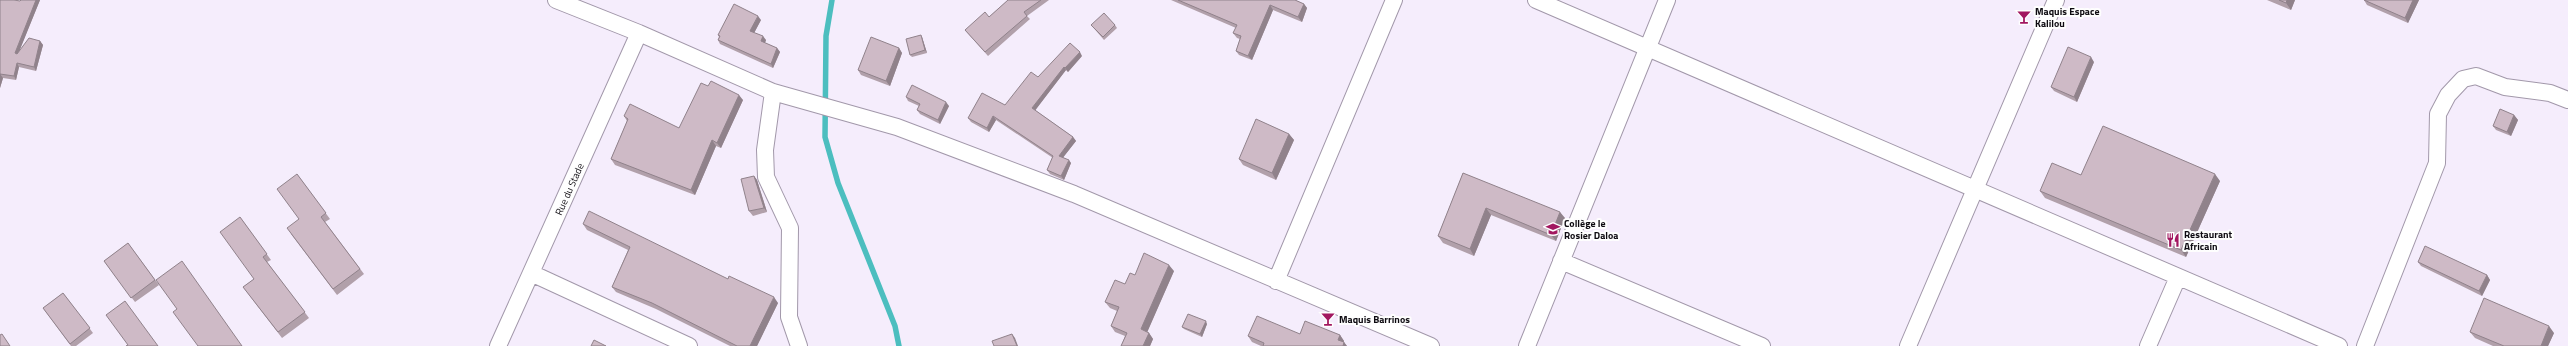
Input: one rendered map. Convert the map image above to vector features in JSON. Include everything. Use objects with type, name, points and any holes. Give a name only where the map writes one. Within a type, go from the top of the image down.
[{"type":"street","points":[[556,0],[639,33],[773,92],[897,127],[1074,194],[1431,346]]},
{"type":"street","points":[[1276,281],[1394,0]]},
{"type":"street","points":[[1536,0],[2339,346]]},
{"type":"street","points":[[1527,346],[1667,0]]},
{"type":"street","points":[[1908,346],[2053,1]]},
{"type":"street","name":"Rue du Stade","points":[[498,346],[639,33]]},
{"type":"street","points":[[2365,346],[2437,163],[2438,114],[2448,95],[2463,79],[2476,76],[2505,87],[2550,93],[2568,100]]},
{"type":"street","points":[[773,92],[765,150],[766,177],[790,228],[789,316],[799,346]]},
{"type":"street","points":[[1561,261],[1762,346]]},
{"type":"street","points":[[531,274],[690,346]]},
{"type":"street","points":[[2148,346],[2178,277]]},
{"type":"building","points":[[0,0],[36,0],[15,53],[17,54],[29,38],[40,41],[34,67],[17,63],[14,76],[0,74]]},
{"type":"building","points":[[1008,0],[1041,0],[1024,12],[1027,16],[985,52],[965,30],[985,12],[989,17]]},
{"type":"building","points":[[1178,0],[1295,0],[1304,4],[1298,17],[1270,5],[1248,56],[1236,51],[1241,36],[1233,33],[1237,25]]},
{"type":"building","points":[[2279,0],[2287,0],[2286,3]]},
{"type":"building","points":[[2364,0],[2413,0],[2405,18]]},
{"type":"building","points":[[734,4],[758,16],[750,31],[763,36],[761,41],[777,48],[771,64],[718,40],[720,36],[718,35]]},
{"type":"building","points":[[1104,13],[1115,25],[1103,37],[1091,25]]},
{"type":"building","points":[[921,35],[925,50],[910,55],[906,39]]},
{"type":"building","points":[[871,37],[899,48],[886,81],[858,70]]},
{"type":"building","points":[[1070,43],[1080,52],[1065,68],[1064,67],[1032,108],[1073,137],[1059,156],[1069,160],[1061,176],[1047,170],[1053,156],[993,116],[987,128],[968,118],[982,93],[1005,105],[1031,72],[1038,77]]},
{"type":"building","points":[[2068,47],[2091,57],[2074,97],[2051,87]]},
{"type":"building","points":[[711,81],[739,95],[717,143],[712,140],[691,190],[611,159],[628,119],[624,116],[630,104],[679,128],[701,83],[708,86]]},
{"type":"building","points":[[912,85],[946,102],[938,120],[917,110],[920,104],[906,97]]},
{"type":"building","points":[[2500,109],[2514,115],[2507,132],[2493,126]]},
{"type":"building","points":[[1256,119],[1289,134],[1272,173],[1239,159]]},
{"type":"building","points":[[2103,126],[2215,174],[2181,250],[2040,191],[2052,163],[2081,175]]},
{"type":"building","points":[[1463,173],[1560,212],[1551,235],[1486,208],[1470,249],[1438,236]]},
{"type":"building","points":[[297,174],[326,213],[321,217],[360,269],[333,289],[287,228],[299,219],[277,189]]},
{"type":"building","points":[[754,176],[764,208],[749,211],[741,179]]},
{"type":"building","points":[[589,211],[728,279],[729,276],[774,297],[750,346],[737,346],[652,303],[612,287],[630,247],[583,224]]},
{"type":"building","points":[[240,217],[267,254],[263,257],[305,312],[278,332],[243,287],[254,279],[220,232]]},
{"type":"building","points":[[128,243],[155,280],[131,298],[104,261]]},
{"type":"building","points":[[2425,246],[2487,275],[2479,291],[2418,262]]},
{"type":"building","points":[[1144,253],[1169,265],[1141,329],[1149,333],[1143,346],[1121,346],[1127,333],[1111,326],[1119,307],[1105,302],[1115,280],[1125,284],[1130,273],[1135,275]]},
{"type":"building","points":[[182,261],[242,346],[198,346],[173,312],[177,309],[156,280]]},
{"type":"building","points":[[63,293],[90,328],[70,344],[43,308]]},
{"type":"building","points":[[2484,298],[2549,326],[2541,346],[2504,346],[2470,332]]},
{"type":"building","points":[[125,301],[158,346],[126,346],[128,345],[106,315]]},
{"type":"building","points":[[1188,314],[1206,321],[1200,334],[1182,327]]},
{"type":"building","points":[[1257,316],[1300,334],[1305,321],[1340,335],[1338,340],[1344,342],[1343,346],[1263,346],[1264,343],[1248,336]]},
{"type":"building","points":[[2,334],[10,346],[0,346],[0,335]]},
{"type":"building","points":[[1012,334],[1017,346],[994,346],[992,341]]},
{"type":"building","points":[[594,340],[606,346],[591,346]]},
{"type":"waterway","points":[[832,0],[826,36],[825,137],[838,183],[895,326],[899,346]]},
{"type":"place","name":"Maquis Espace Kalilou","points":[[2024,17]]},
{"type":"place","name":"Collège le Rosier Daloa","points":[[1553,229]]},
{"type":"place","name":"Restaurant Africain","points":[[2173,240]]},
{"type":"place","name":"Maquis Barrinos","points":[[1328,319]]}]
